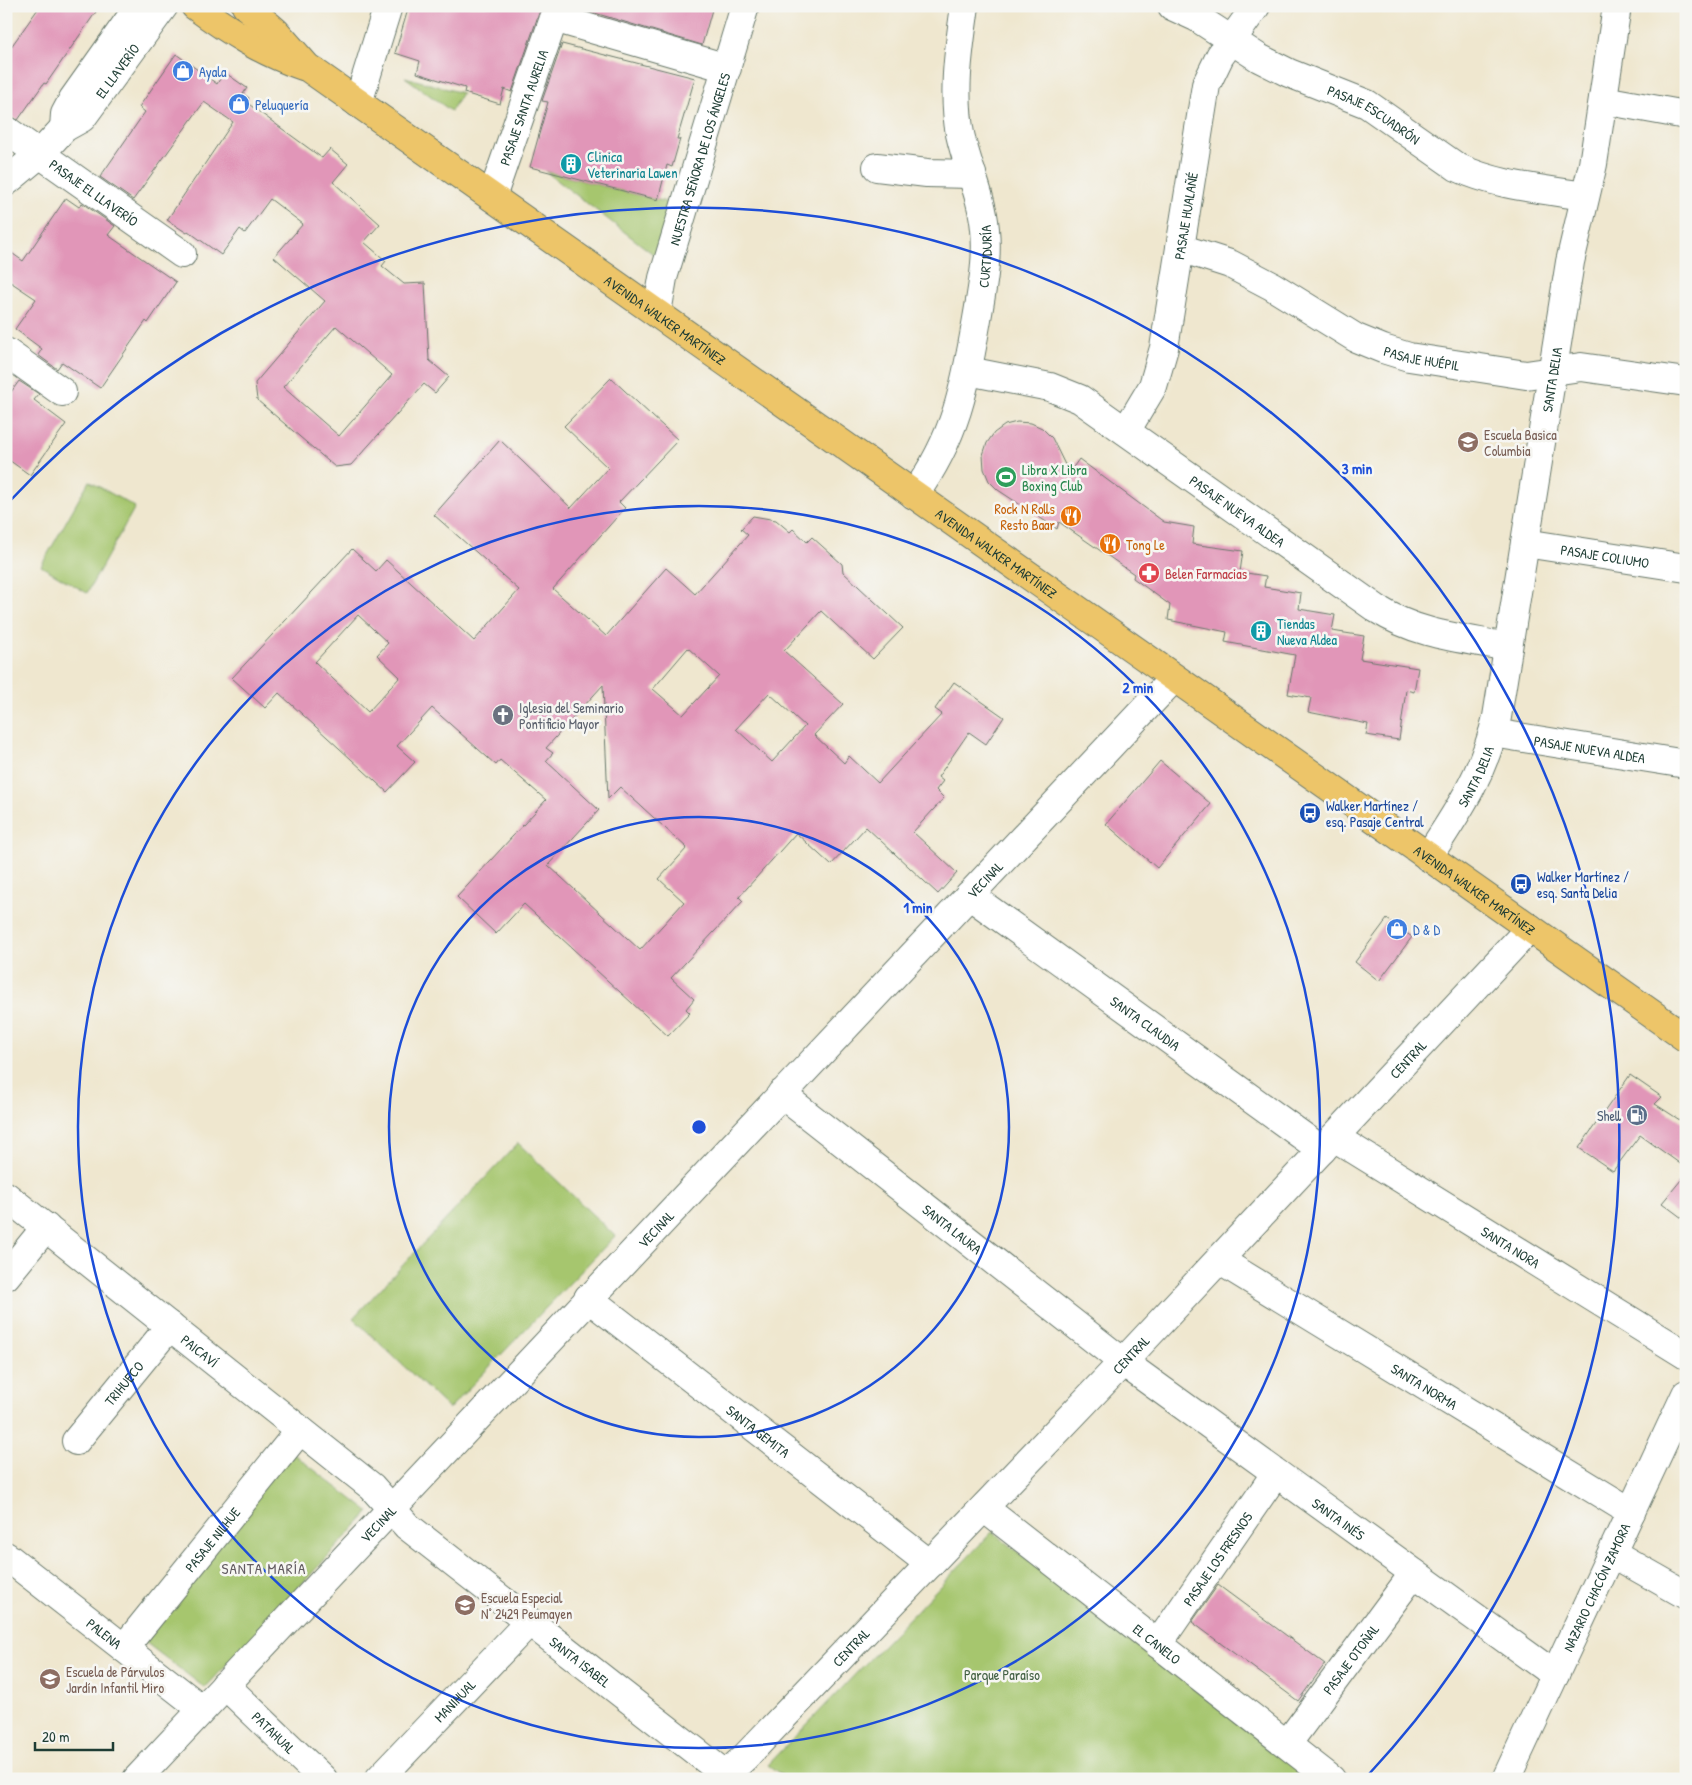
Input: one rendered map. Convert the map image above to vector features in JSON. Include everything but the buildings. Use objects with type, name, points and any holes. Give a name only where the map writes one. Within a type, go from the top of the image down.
[{"type":"main road","name":"AVENIDA WALKER MARTÍNEZ","points":[[194,6],[251,44],[307,67],[1173,679],[1686,1038]]},
{"type":"main road","name":"AVENIDA WALKER MARTÍNEZ","points":[[246,6],[275,31],[307,67]]},
{"type":"street","name":"EL LLAVERÍO","points":[[64,128],[65,114],[73,99],[138,6]]},
{"type":"street","name":"EL LLAVERÍO","points":[[6,182],[41,153],[64,128],[76,123],[87,112],[164,6]]},
{"type":"street","points":[[358,103],[388,6]]},
{"type":"street","name":"NUESTRA SEÑORA DE LOS ÁNGELES","points":[[657,313],[664,278],[745,6]]},
{"type":"street","name":"CURTIDURÍA","points":[[914,495],[935,466],[959,407],[968,371],[984,273],[986,250],[982,209],[960,134],[956,86],[966,6]]},
{"type":"street","name":"PASAJE ESCUADRÓN","points":[[1172,6],[1196,17],[1231,42],[1289,73],[1367,104],[1457,167],[1472,174],[1499,182],[1585,196]]},
{"type":"street","name":"PASAJE HUALAÑÉ","points":[[1126,431],[1148,394],[1160,367],[1202,101],[1211,71],[1256,6]]},
{"type":"street","name":"SANTA DELIA","points":[[1428,856],[1477,778],[1493,733],[1570,262],[1593,164],[1617,6]]},
{"type":"street","name":"PASAJE SANTA AURELIA","points":[[492,197],[554,18],[727,68]]},
{"type":"street","points":[[1603,100],[1686,115]]},
{"type":"street","name":"PASAJE EL LLAVERÍO","points":[[6,130],[182,254]]},
{"type":"street","points":[[877,167],[926,173],[972,174]]},
{"type":"street","name":"PASAJE HUÉPIL","points":[[1180,248],[1206,254],[1252,274],[1356,338],[1382,350],[1409,357],[1526,375],[1581,367],[1686,382]]},
{"type":"street","points":[[6,352],[62,392]]},
{"type":"street","name":"PASAJE NUEVA ALDEA","points":[[968,371],[1050,387],[1066,392],[1126,431],[1390,617],[1428,633],[1508,647]]},
{"type":"street","name":"PASAJE COLIUMO","points":[[1525,543],[1686,568]]},
{"type":"street","name":"VECINAL","points":[[137,1779],[1173,679]]},
{"type":"street","name":"PASAJE NUEVA ALDEA","points":[[1493,733],[1686,764]]},
{"type":"street","name":"SANTA CLAUDIA","points":[[969,895],[1328,1144]]},
{"type":"street","name":"CENTRAL","points":[[723,1777],[1124,1362],[1530,928]]},
{"type":"street","name":"SANTA LAURA","points":[[781,1094],[1124,1362]]},
{"type":"street","name":"SANTA NORA","points":[[1328,1144],[1686,1355]]},
{"type":"street","name":"PAICAVÍ","points":[[6,1196],[372,1487],[391,1508]]},
{"type":"street","points":[[6,1276],[46,1227]]},
{"type":"street","name":"SANTA NORMA","points":[[1219,1260],[1631,1512]]},
{"type":"street","name":"SANTA GEMITA","points":[[588,1298],[930,1564]]},
{"type":"street","name":"TRIHUECO","points":[[76,1441],[170,1326]]},
{"type":"street","name":"SANTA INÉS","points":[[1124,1362],[1555,1675]]},
{"type":"street","name":"NAZARIO CHACÓN ZAMORA","points":[[1506,1779],[1686,1394]]},
{"type":"street","name":"PASAJE NILHUE","points":[[124,1648],[300,1430]]},
{"type":"street","name":"PASAJE LOS FRESNOS","points":[[1158,1644],[1276,1473]]},
{"type":"street","name":"SANTA ISABEL","points":[[391,1508],[407,1526],[723,1777]]},
{"type":"street","name":"EL CANELO","points":[[984,1508],[1331,1779]]},
{"type":"street","points":[[1612,1553],[1686,1594]]},
{"type":"street","name":"PALENA","points":[[6,1556],[202,1709]]},
{"type":"street","name":"PASAJE OTOÑAL","points":[[1287,1744],[1414,1573]]},
{"type":"street","name":"MANIHUAL","points":[[380,1779],[530,1622]]},
{"type":"street","name":"PATAHUAL","points":[[224,1685],[323,1779]]},
{"type":"green space","points":[[405,77],[462,93],[451,111]]},
{"type":"green space","points":[[545,171],[670,203],[657,257]]},
{"type":"green space","points":[[89,481],[135,507],[87,593],[41,566]]},
{"type":"green space","points":[[518,1143],[615,1236],[449,1409],[353,1318]]},
{"type":"green space","points":[[291,1452],[369,1512],[205,1688],[141,1639]]},
{"type":"green space","name":"Parque Paraíso","points":[[992,1532],[1310,1779],[787,1779],[768,1765]]},
{"type":"place","name":"Ayala","points":[[183,71]]},
{"type":"place","name":"Peluquería","points":[[239,104]]},
{"type":"place","name":"Clinica Veterinaria Lawen","points":[[571,164]]},
{"type":"place","name":"Escuela Basica Columbia","points":[[1468,442]]},
{"type":"place","name":"Libra X Libra Boxing Club","points":[[1006,477]]},
{"type":"place","name":"Rock N Rolls Resto Baar","points":[[1071,516]]},
{"type":"place","name":"Tong Le","points":[[1110,544]]},
{"type":"place","name":"Belen Farmacias","points":[[1149,573]]},
{"type":"place","name":"Tiendas Nueva Aldea","points":[[1261,631]]},
{"type":"place","name":"Iglesia del Seminario Pontificio Mayor","points":[[503,715]]},
{"type":"place","name":"Walker Martínez / esq. Pasaje Central","points":[[1310,813]]},
{"type":"place","name":"Walker Martínez / esq. Santa Delia","points":[[1521,884]]},
{"type":"place","name":"D & D","points":[[1397,929]]},
{"type":"place","name":"Shell","points":[[1637,1115]]},
{"type":"place","name":"Escuela Especial N° 2429 Peumayen","points":[[465,1605]]},
{"type":"place","name":"Escuela de Párvulos Jardín Infantil Miro","points":[[50,1679]]},
{"type":"district","name":"SANTA MARÍA","points":[[264,1568]]}]
